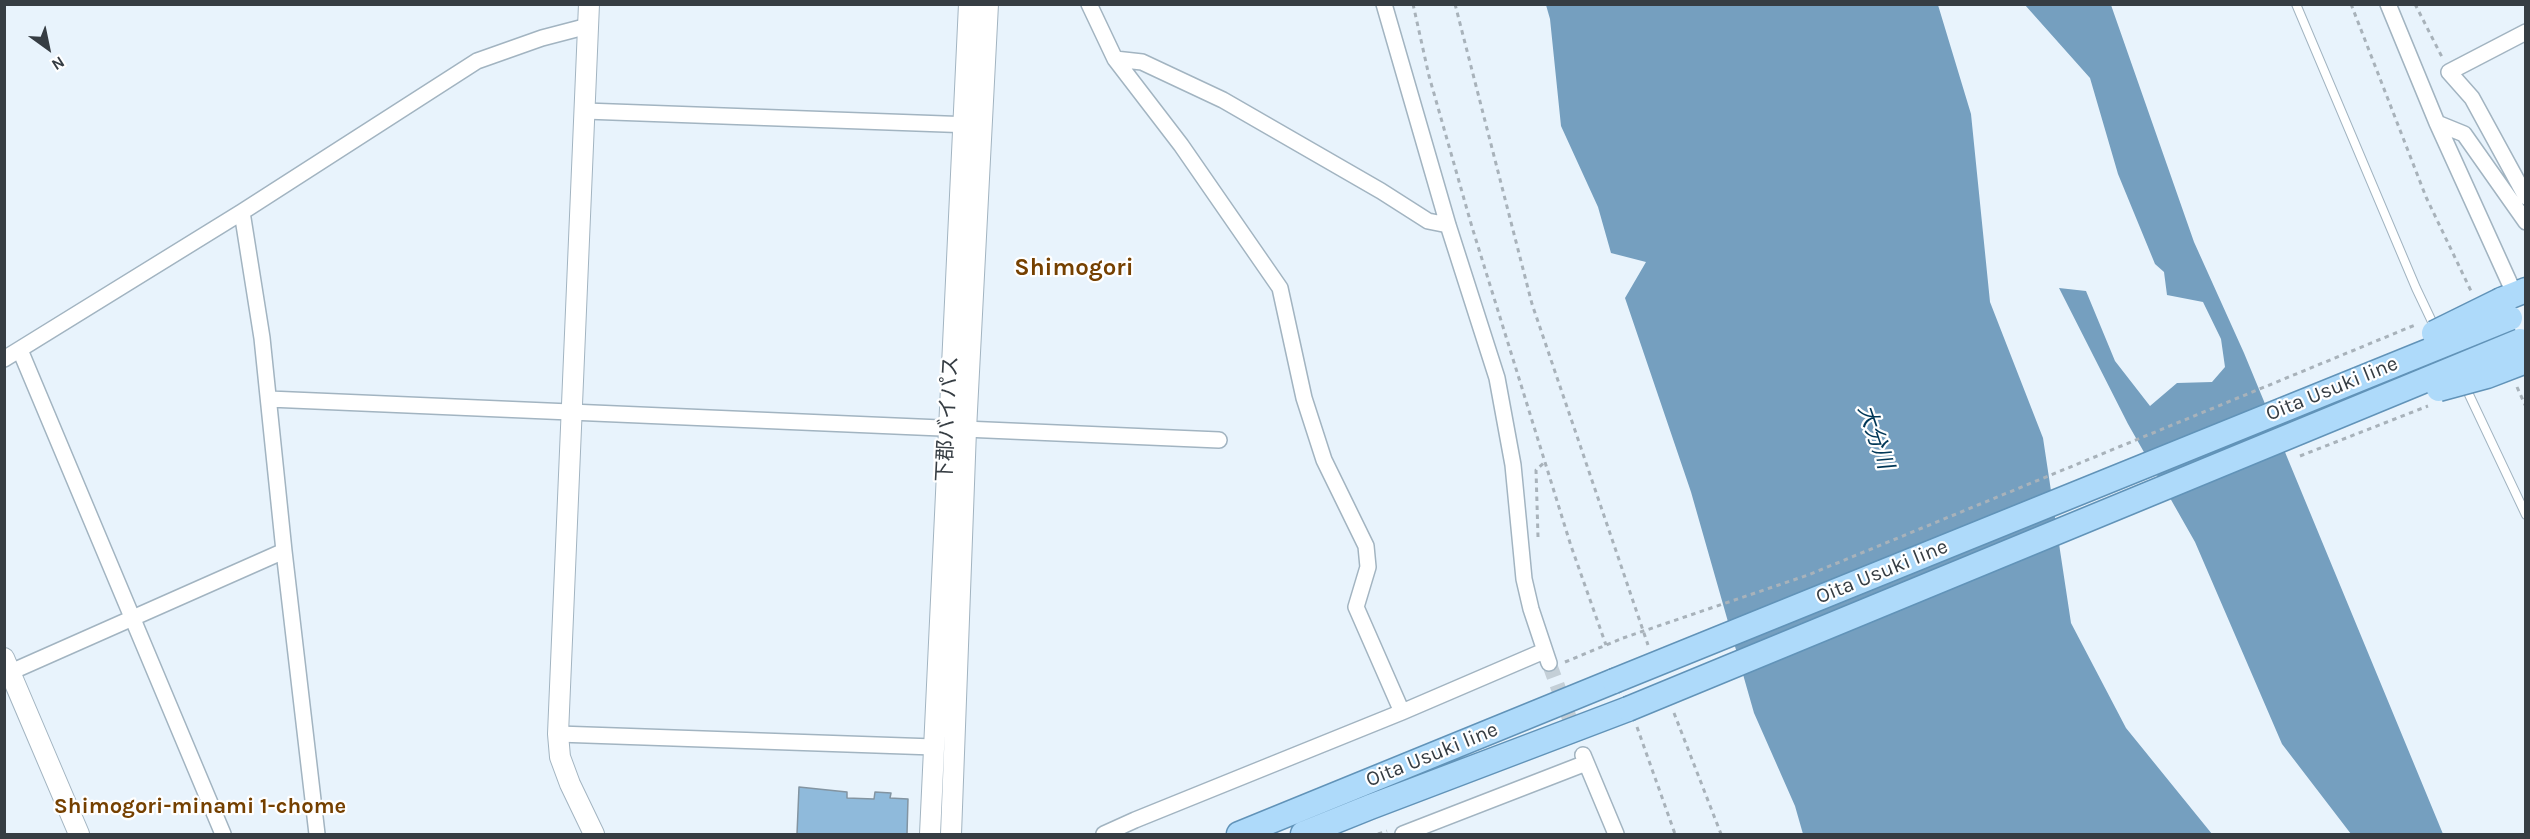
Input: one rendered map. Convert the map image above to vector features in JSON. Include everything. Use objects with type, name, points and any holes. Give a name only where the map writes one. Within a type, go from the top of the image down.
[{"type":"main road","name":"Oita Usuki line","points":[[1239,834],[2329,390],[2516,303]]},
{"type":"main road","name":"Oita Usuki line","points":[[1303,834],[1632,718],[2355,410],[2487,376],[2521,355]]},
{"type":"street","points":[[589,4],[558,734],[560,757],[594,834]]},
{"type":"street","name":"下郡バイパス","points":[[930,834],[933,747],[957,430],[972,125],[969,4]]},
{"type":"street","name":"下郡バイパス","points":[[972,125],[988,4]]},
{"type":"street","points":[[1089,4],[1115,59],[1181,145],[1280,288],[1304,398],[1317,439],[1324,460],[1366,546],[1368,567],[1356,607],[1402,712]]},
{"type":"street","points":[[1104,834],[1402,712],[1547,657],[1524,579],[1513,465],[1497,378],[1448,225],[1384,4]]},
{"type":"street","points":[[2388,4],[2516,303]]},
{"type":"street","points":[[4,358],[242,212],[477,61],[542,38],[588,26]]},
{"type":"street","points":[[2526,32],[2450,72],[2472,98],[2526,197]]},
{"type":"street","points":[[1115,59],[1142,62],[1223,100],[1381,191],[1428,221],[1448,225]]},
{"type":"street","points":[[585,111],[972,125]]},
{"type":"street","points":[[2437,123],[2464,134],[2526,222]]},
{"type":"street","points":[[242,212],[262,338],[317,834]]},
{"type":"street","points":[[20,350],[223,834]]},
{"type":"street","points":[[268,399],[1219,440]]},
{"type":"street","name":"下郡バイパス","points":[[951,834],[957,430]]},
{"type":"street","points":[[79,834],[7,669],[284,551]]},
{"type":"street","points":[[558,734],[933,747]]},
{"type":"street","points":[[1403,834],[1585,759],[1616,834]]},
{"type":"lane","points":[[2296,4],[2415,288],[2526,515]]},
{"type":"path","points":[[1413,4],[1430,76],[1472,227],[1571,546],[1606,645]]},
{"type":"path","points":[[1455,4],[1532,304],[1652,655]]},
{"type":"path","points":[[2351,4],[2426,197],[2472,294]]},
{"type":"path","points":[[2415,4],[2450,72]]},
{"type":"path","points":[[1623,638],[1808,575],[2421,322]]},
{"type":"path","points":[[2521,355],[2526,407]]},
{"type":"path","points":[[1538,538],[1536,470],[1546,461]]},
{"type":"path","points":[[1672,708],[1721,834]]},
{"type":"path","points":[[1632,718],[1675,834]]},
{"type":"water","name":"大分川","points":[[1546,5],[1938,5],[1971,114],[1990,302],[2043,438],[2071,623],[2126,728],[2212,834],[1803,834],[1795,806],[1754,713],[1691,492],[1625,298],[1646,262],[1611,253],[1598,207],[1561,126],[1550,19]]},
{"type":"water","points":[[2025,5],[2111,5],[2194,242],[2244,353],[2443,834],[2351,834],[2282,744],[2195,542],[2128,424],[2059,288],[2086,291],[2115,361],[2150,406],[2177,383],[2212,382],[2225,367],[2221,339],[2203,302],[2167,295],[2164,272],[2155,264],[2118,174],[2090,78]]},
{"type":"building","points":[[799,787],[847,792],[847,798],[874,799],[875,792],[891,793],[890,798],[908,799],[907,834],[797,834]]},
{"type":"tunnel","points":[[1549,663],[1583,755]]},
{"type":"district","name":"Shimogori","points":[[1074,268]]},
{"type":"district","name":"Shimogori-minami 1-chome","points":[[200,807]]}]
